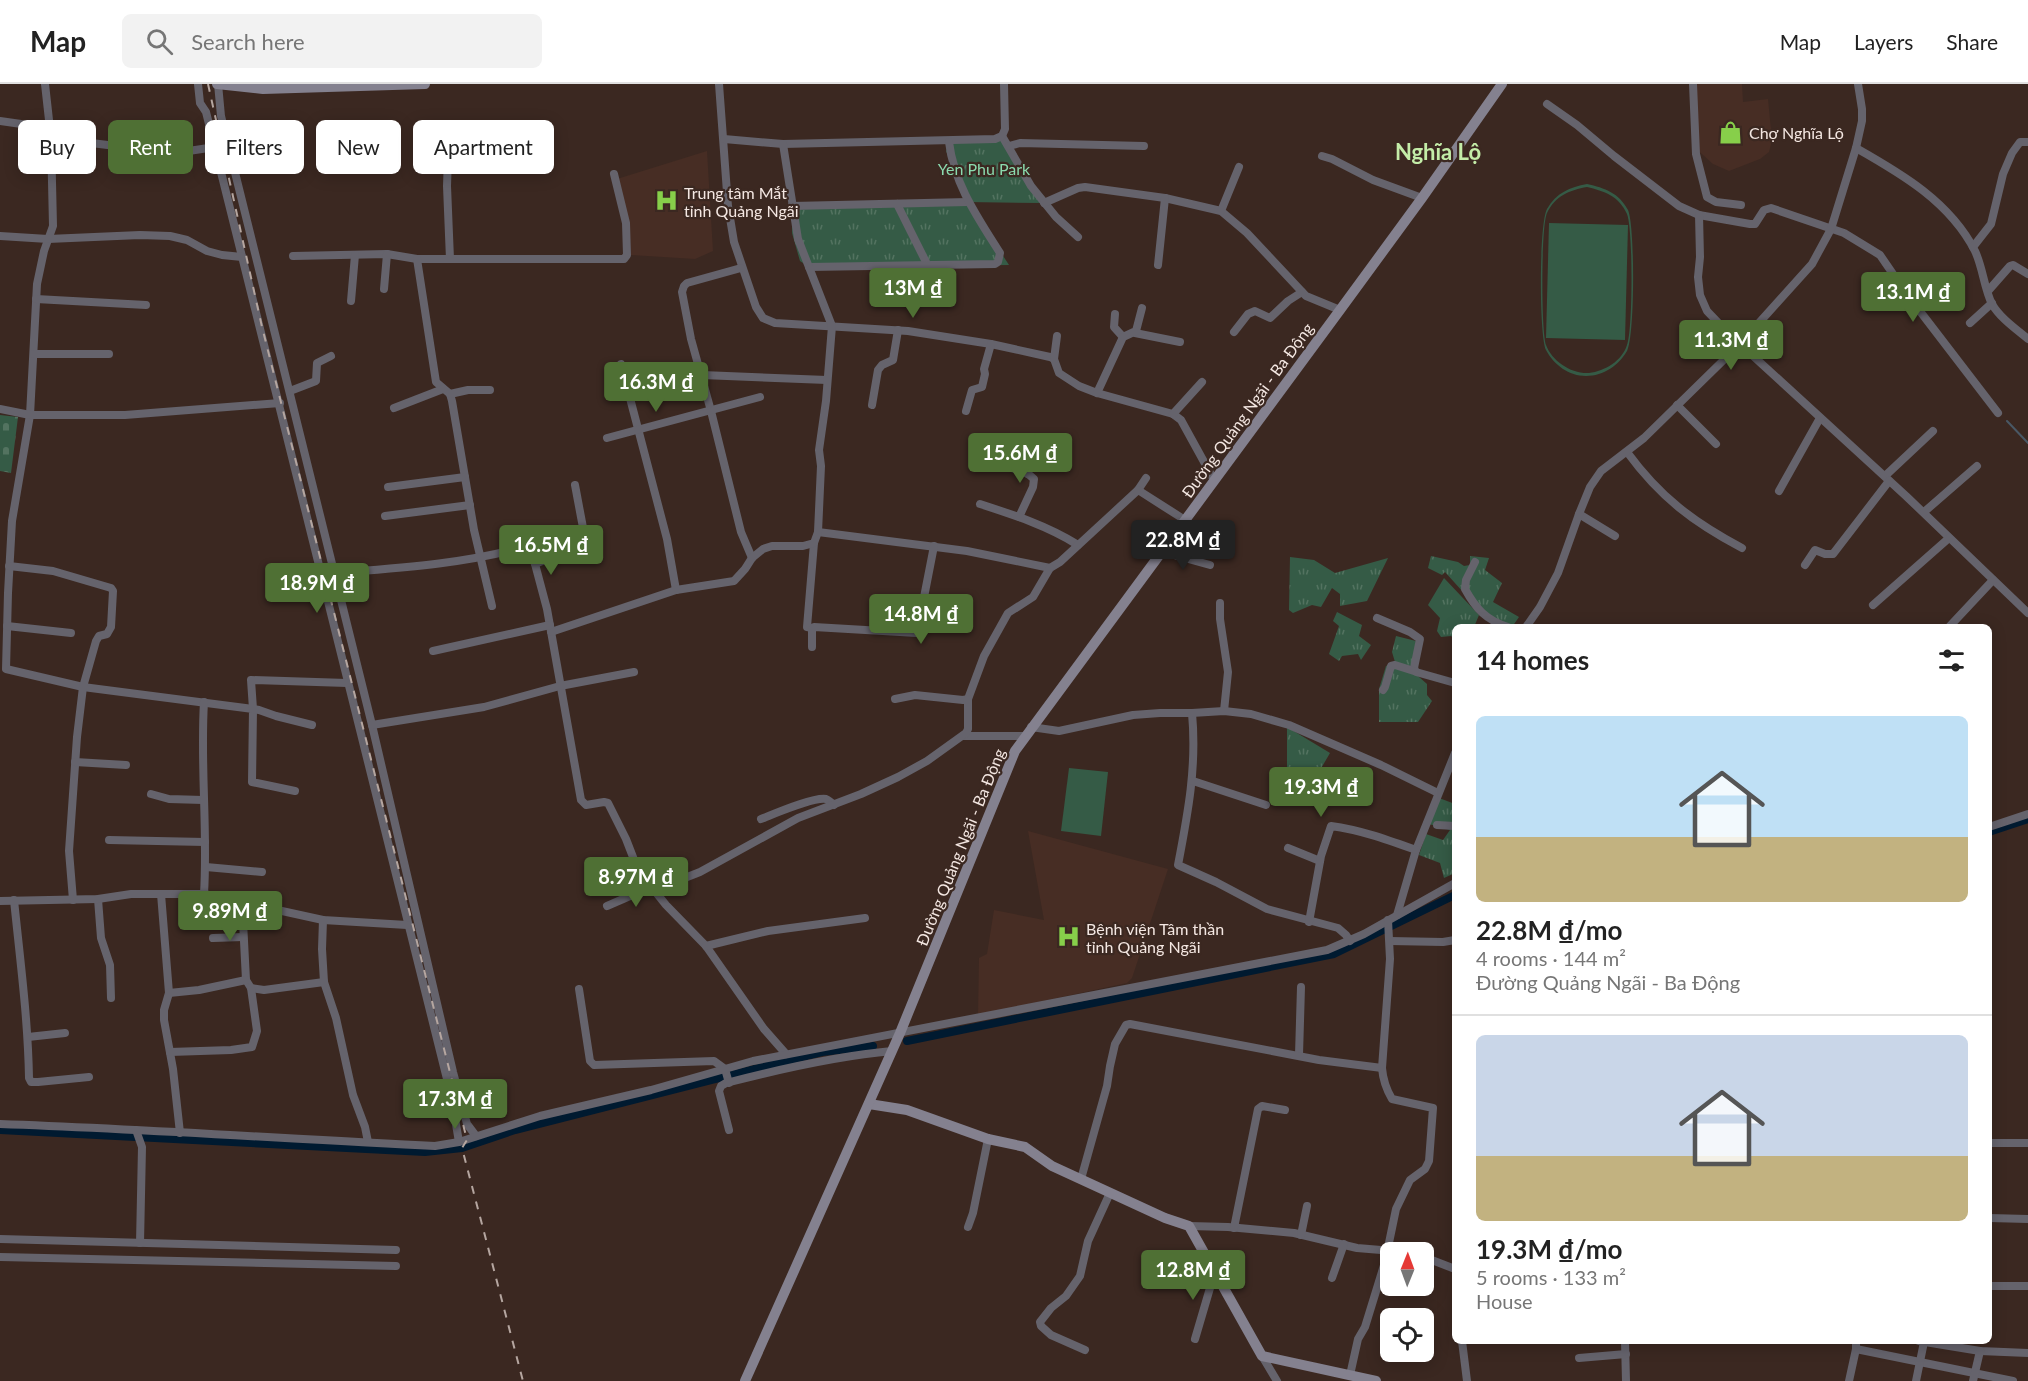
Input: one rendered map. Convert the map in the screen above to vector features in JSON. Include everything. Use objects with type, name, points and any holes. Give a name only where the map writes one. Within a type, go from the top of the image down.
[{"type":"main road","points":[[218,84],[263,89],[424,84]]},
{"type":"main road","name":"Đường Quảng Ngãi - Ba Động","points":[[748,1380],[900,1033],[1015,751],[1027,731],[1163,552],[1422,198],[1502,84]]},
{"type":"main road","points":[[869,1104],[907,1110],[988,1139],[1025,1147],[1052,1166],[1165,1218],[1189,1226],[1262,1356],[1376,1381]]},
{"type":"street","points":[[45,84],[48,120]]},
{"type":"street","points":[[198,84],[200,104],[208,120]]},
{"type":"street","points":[[218,84],[221,116],[372,724],[453,1072],[468,1124],[476,1136]]},
{"type":"street","points":[[719,84],[729,211],[734,242],[756,308],[763,318],[775,323],[898,330],[991,344],[1054,359]]},
{"type":"street","points":[[724,139],[783,144],[949,142],[995,139],[1002,135],[1005,129],[1004,84]]},
{"type":"street","points":[[1693,84],[1696,154],[1707,197],[1716,202],[1741,205]]},
{"type":"street","points":[[1528,624],[1558,573],[1590,487],[1601,471],[1627,452],[1740,344],[1812,264],[1831,229],[1856,148],[1862,121],[1858,84]]},
{"type":"street","points":[[1547,104],[1577,125],[1674,203],[1700,215],[1755,224],[1764,210],[1771,208],[1844,233],[1874,250],[1885,261],[1906,293],[1998,413]]},
{"type":"street","points":[[0,121],[18,124]]},
{"type":"street","points":[[1002,135],[1024,175],[1044,203],[1078,237]]},
{"type":"street","points":[[809,267],[995,264],[998,262],[1000,253],[968,202],[953,162],[949,142]]},
{"type":"street","points":[[1009,146],[1020,142],[1144,146]]},
{"type":"street","points":[[1972,248],[1991,224],[1995,202],[2008,161],[2020,142],[2028,142]]},
{"type":"street","points":[[96,144],[156,151],[182,152],[205,149]]},
{"type":"street","points":[[783,144],[798,239],[832,326],[819,450],[821,466],[818,532],[814,543],[807,627],[915,634],[918,632],[934,546]]},
{"type":"street","points":[[1856,148],[1921,187],[1951,216],[1972,248],[1992,303],[2028,339]]},
{"type":"street","points":[[1322,156],[1373,180],[1422,198]]},
{"type":"street","points":[[1221,211],[1239,168]]},
{"type":"street","points":[[52,174],[53,226],[44,250],[37,284],[30,415],[12,521],[3,669],[83,687],[259,710],[312,725]]},
{"type":"street","points":[[222,174],[451,1095],[459,1142]]},
{"type":"street","points":[[447,174],[450,259]]},
{"type":"street","points":[[293,256],[387,254],[417,259],[621,259],[627,257],[626,223],[614,174]]},
{"type":"street","points":[[1044,203],[1085,187],[1165,198],[1221,211],[1273,260],[1284,275],[1302,292],[1340,310]]},
{"type":"street","points":[[1158,265],[1165,198]]},
{"type":"street","points":[[792,206],[968,202]]},
{"type":"street","points":[[897,204],[927,264]]},
{"type":"street","points":[[1700,215],[1698,277],[1700,295],[1707,311],[1924,512],[2028,613]]},
{"type":"street","points":[[0,236],[48,239],[170,236],[187,240],[207,251],[222,255],[242,256]]},
{"type":"street","points":[[384,289],[387,254]]},
{"type":"street","points":[[351,301],[355,255]]},
{"type":"street","points":[[417,259],[436,382],[447,391],[492,606]]},
{"type":"street","points":[[1988,291],[2010,266],[2013,265],[2028,274]]},
{"type":"street","points":[[741,268],[696,279],[687,283],[682,289],[684,308],[741,532],[752,558]]},
{"type":"street","points":[[1234,332],[1248,314],[1255,311],[1270,318],[1288,301],[1302,292]]},
{"type":"street","points":[[36,299],[146,305]]},
{"type":"street","points":[[1970,323],[1992,303]]},
{"type":"street","points":[[1135,333],[1142,308]]},
{"type":"street","points":[[1114,314],[1114,327],[1123,337]]},
{"type":"street","points":[[872,405],[878,370],[892,360],[898,330]]},
{"type":"street","points":[[1097,393],[1123,337],[1135,333],[1180,342]]},
{"type":"street","points":[[1057,336],[1054,359],[1059,373],[1079,386],[1097,393],[1173,414],[1181,420],[1214,480]]},
{"type":"street","points":[[966,411],[972,390],[982,387],[991,344]]},
{"type":"street","points":[[34,354],[109,354]]},
{"type":"street","points":[[290,391],[316,381],[317,363],[331,356]]},
{"type":"street","points":[[621,364],[667,539],[676,590]]},
{"type":"street","points":[[702,375],[827,380]]},
{"type":"street","points":[[1173,414],[1202,382]]},
{"type":"street","points":[[394,408],[447,391],[490,390]]},
{"type":"street","points":[[607,438],[760,397]]},
{"type":"street","points":[[0,409],[30,415],[125,415],[280,403]]},
{"type":"street","points":[[1677,405],[1716,444]]},
{"type":"street","points":[[1779,491],[1820,418]]},
{"type":"street","points":[[1805,565],[1815,550],[1829,555],[1833,554],[1887,478],[1933,431]]},
{"type":"street","points":[[1028,474],[1031,444]]},
{"type":"street","points":[[1627,452],[1660,492],[1689,517],[1742,548]]},
{"type":"street","points":[[999,463],[1007,468],[1028,474],[1035,482],[1019,517]]},
{"type":"street","points":[[1924,512],[1977,466]]},
{"type":"street","points":[[388,487],[465,477]]},
{"type":"street","points":[[607,906],[651,886],[700,872],[798,818],[898,777],[927,761],[963,736],[968,729],[968,699],[984,656],[1008,613],[1033,597],[1050,568],[1060,562],[1106,517],[1138,490],[1146,478]]},
{"type":"street","points":[[535,564],[580,545],[584,533],[575,485]]},
{"type":"street","points":[[1138,490],[1185,520]]},
{"type":"street","points":[[980,504],[1019,517],[1078,545]]},
{"type":"street","points":[[385,516],[470,505]]},
{"type":"street","points":[[1579,514],[1615,536]]},
{"type":"street","points":[[818,532],[934,546],[1050,568]]},
{"type":"street","points":[[1873,605],[1949,538]]},
{"type":"street","points":[[433,651],[551,628],[676,590],[734,581],[752,558],[763,549],[772,546],[803,546],[814,543]]},
{"type":"street","points":[[334,573],[402,568],[481,556],[527,546],[535,564],[551,628],[581,800],[586,805],[609,803],[636,866],[666,905],[706,946],[764,1029],[786,1054]]},
{"type":"street","points":[[1163,552],[1210,565]]},
{"type":"street","points":[[1475,562],[1466,580],[1465,589],[1487,617],[1499,624]]},
{"type":"street","points":[[9,566],[53,571],[111,588],[113,591],[111,627],[107,634],[99,636],[96,641],[83,687],[69,851],[73,900]]},
{"type":"street","points":[[1952,624],[1993,580]]},
{"type":"street","points":[[883,600],[923,605]]},
{"type":"street","points":[[1220,603],[1220,619],[1228,672],[1224,711]]},
{"type":"street","points":[[1377,618],[1410,632],[1420,639],[1414,671]]},
{"type":"street","points":[[7,626],[71,633]]},
{"type":"street","points":[[812,628],[812,647]]},
{"type":"street","points":[[1383,690],[1391,666],[1395,665],[1425,676],[1452,682]]},
{"type":"street","points":[[372,724],[484,707],[560,686],[634,672]]},
{"type":"street","points":[[295,791],[252,782],[251,680],[347,683]]},
{"type":"street","points":[[895,699],[915,695],[967,701],[968,699]]},
{"type":"street","points":[[204,702],[202,749],[206,867],[204,894]]},
{"type":"street","points":[[963,736],[1059,731],[1133,715],[1224,711],[1251,714],[1289,725],[1381,765],[1438,793]]},
{"type":"street","points":[[1192,713],[1193,781],[1178,865],[1267,909],[1338,928],[1346,934],[1350,941]]},
{"type":"street","points":[[1397,915],[1416,849],[1452,760]]},
{"type":"street","points":[[75,762],[126,765]]},
{"type":"street","points":[[1193,781],[1266,805]]},
{"type":"street","points":[[151,794],[169,799],[203,800]]},
{"type":"street","points":[[761,819],[823,799],[829,800],[834,805]]},
{"type":"street","points":[[1992,826],[2028,814]]},
{"type":"street","points":[[1437,825],[1452,826]]},
{"type":"street","points":[[1309,921],[1320,861],[1331,826],[1351,828],[1416,849]]},
{"type":"street","points":[[109,840],[205,842]]},
{"type":"street","points":[[1288,848],[1320,861]]},
{"type":"street","points":[[206,867],[262,872]]},
{"type":"street","points":[[729,1130],[719,1091],[727,1076],[786,1054],[1327,950],[1388,923],[1397,915],[1452,885]]},
{"type":"street","points":[[0,901],[98,899],[131,894],[204,894],[323,920],[407,925]]},
{"type":"street","points":[[161,894],[169,993],[164,1010],[164,1020],[180,1133]]},
{"type":"street","points":[[98,899],[102,938],[110,965],[111,998]]},
{"type":"street","points":[[14,900],[31,1082],[88,1077]]},
{"type":"street","points":[[170,1052],[252,1047],[257,1031],[243,937],[242,902]]},
{"type":"street","points":[[706,946],[768,931],[865,918]]},
{"type":"street","points":[[323,920],[324,982],[336,1018],[353,1095],[368,1142]]},
{"type":"street","points":[[1388,923],[1390,959],[1382,1068],[1387,1090],[1392,1099],[1433,1108],[1429,1161],[1425,1169],[1410,1180],[1396,1209],[1389,1242]]},
{"type":"street","points":[[213,938],[243,937]]},
{"type":"street","points":[[1389,938],[1443,942],[1452,940]]},
{"type":"street","points":[[169,993],[249,984],[264,990],[324,982]]},
{"type":"street","points":[[1299,1055],[1301,987]]},
{"type":"street","points":[[579,989],[590,1061],[594,1065],[714,1061],[727,1076]]},
{"type":"street","points":[[1081,1179],[1107,1086],[1115,1044],[1126,1025],[1319,1060],[1382,1068]]},
{"type":"street","points":[[28,1037],[65,1034]]},
{"type":"street","points":[[0,1124],[435,1146],[459,1142],[540,1116],[651,1090],[867,1053],[892,1051]]},
{"type":"street","points":[[1234,1228],[1258,1109],[1262,1106],[1285,1110]]},
{"type":"street","points":[[134,1260],[142,1147],[136,1130]]},
{"type":"street","points":[[968,1227],[974,1213],[988,1139]]},
{"type":"street","points":[[1992,1143],[2028,1143]]},
{"type":"street","points":[[1085,1350],[1052,1335],[1041,1326],[1040,1322],[1051,1308],[1066,1296],[1080,1276],[1088,1241],[1110,1192]]},
{"type":"street","points":[[1301,1234],[1307,1206]]},
{"type":"street","points":[[1992,1218],[2028,1219]]},
{"type":"street","points":[[1189,1226],[1301,1234],[1357,1248],[1380,1250]]},
{"type":"street","points":[[0,1239],[396,1250]]},
{"type":"street","points":[[1332,1278],[1344,1244]]},
{"type":"street","points":[[0,1257],[396,1266]]},
{"type":"street","points":[[1434,1261],[1452,1268]]},
{"type":"street","points":[[1195,1339],[1215,1271]]},
{"type":"street","points":[[1350,1375],[1358,1339],[1365,1327],[1380,1275]]},
{"type":"street","points":[[1992,1286],[2028,1286]]},
{"type":"street","points":[[1462,1344],[1467,1381]]},
{"type":"street","points":[[1625,1344],[1626,1381]]},
{"type":"street","points":[[1916,1381],[1921,1344]]},
{"type":"street","points":[[1960,1344],[1980,1351],[2028,1353]]},
{"type":"street","points":[[1849,1381],[1856,1345],[1974,1377],[2013,1381]]},
{"type":"street","points":[[1974,1377],[1980,1351]]},
{"type":"street","points":[[1579,1358],[1626,1354]]},
{"type":"street","points":[[1262,1356],[1277,1381]]},
{"type":"shaded area","name":"Chợ Nghĩa Lộ","points":[[1690,84],[1742,84],[1743,102],[1768,99],[1772,140],[1769,152],[1760,159],[1729,171],[1713,164],[1692,145]]},
{"type":"shaded area","name":"Trung tâm Mắt tỉnh Quảng Ngãi","points":[[707,151],[713,251],[695,259],[631,255],[629,224],[617,179]]},
{"type":"shaded area","name":"Bệnh viện Tâm thần tỉnh Quảng Ngãi","points":[[1028,831],[1168,869],[1132,978],[1127,983],[978,1015],[979,958],[987,954],[994,910],[1044,920]]},
{"type":"green space","name":"Yen Phu Park","points":[[1002,136],[1019,174],[1044,203],[968,202],[1009,265],[809,267],[800,261],[792,233],[792,206],[967,201],[946,151],[949,142]]},
{"type":"green space","points":[[1587,184],[1606,190],[1620,199],[1628,210],[1632,236],[1633,304],[1630,341],[1627,351],[1620,361],[1610,369],[1593,376],[1574,374],[1558,365],[1546,350],[1542,324],[1541,256],[1544,219],[1547,209],[1559,195]],"holes":[[[1587,187],[1615,199],[1627,214],[1631,258],[1631,301],[1629,336],[1625,351],[1612,364],[1601,370],[1582,373],[1569,369],[1557,361],[1546,345],[1543,257],[1545,222],[1550,207],[1564,195]]]},
{"type":"green space","points":[[1549,223],[1628,225],[1625,340],[1546,338]]},
{"type":"green space","points":[[0,415],[18,417],[11,473],[0,471]]},
{"type":"green space","points":[[1431,556],[1458,562],[1464,566],[1470,565],[1470,556],[1489,558],[1485,570],[1502,583],[1493,602],[1519,617],[1514,624],[1506,624],[1482,613],[1445,572],[1442,575],[1428,568]]},
{"type":"green space","points":[[1290,557],[1314,560],[1335,573],[1388,558],[1367,601],[1340,606],[1340,594],[1332,588],[1321,607],[1312,605],[1293,613],[1289,610]]},
{"type":"green space","points":[[1444,578],[1479,615],[1475,624],[1452,624],[1452,637],[1441,637],[1437,631],[1440,618],[1428,605]]},
{"type":"green space","points":[[1337,612],[1362,625],[1359,636],[1371,645],[1361,660],[1358,654],[1342,656],[1339,661],[1329,654],[1339,626],[1333,621]]},
{"type":"green space","points":[[1396,636],[1416,641],[1411,670],[1427,684],[1427,695],[1432,701],[1418,722],[1379,722],[1379,689],[1386,666],[1395,662],[1392,652]]},
{"type":"green space","points":[[1287,727],[1330,753],[1316,777],[1317,788],[1295,783],[1287,793]]},
{"type":"green space","points":[[1069,768],[1108,772],[1101,836],[1061,831]]},
{"type":"green space","points":[[1439,798],[1452,803],[1452,874],[1444,878],[1440,863],[1419,855],[1426,834],[1443,840],[1450,830],[1429,824]]},
{"type":"waterway","points":[[2007,421],[2028,443]]},
{"type":"waterway","points":[[1992,831],[2028,819]]},
{"type":"waterway","points":[[907,1041],[1334,954],[1452,896]]},
{"type":"waterway","points":[[0,1130],[425,1152],[462,1148],[515,1130],[822,1052],[873,1046]]},
{"type":"railway","points":[[208,84],[262,327],[467,1140],[462,1148],[523,1381]]},
{"type":"place","name":"Chợ Nghĩa Lộ","points":[[1731,132]]},
{"type":"place","name":"Trung tâm Mắt tỉnh Quảng Ngãi","points":[[666,201]]},
{"type":"place","name":"Bệnh viện Tâm thần tỉnh Quảng Ngãi","points":[[1068,937]]},
{"type":"district","name":"Nghĩa Lộ","points":[[1438,151]]}]
